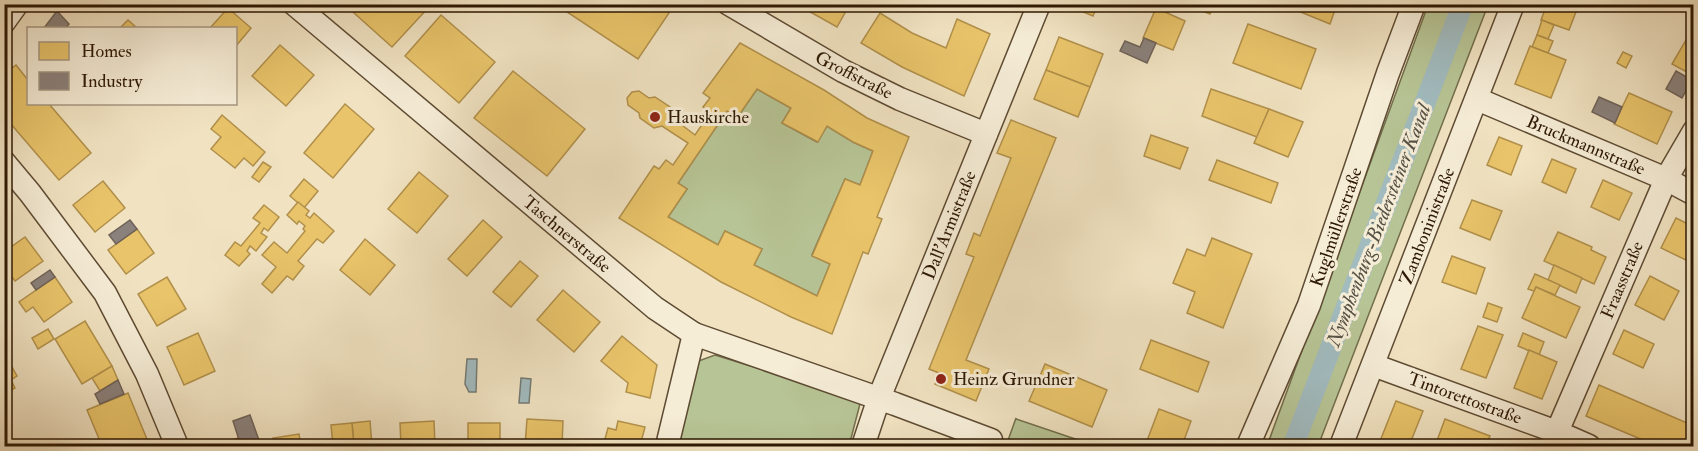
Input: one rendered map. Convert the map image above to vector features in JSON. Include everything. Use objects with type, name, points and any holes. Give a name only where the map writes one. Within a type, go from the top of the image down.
[{"type":"street","points":[[4,22],[17,4]]},
{"type":"street","name":"Taschnerstraße","points":[[294,4],[655,308],[694,334],[991,440]]},
{"type":"street","name":"Groffstraße","points":[[729,4],[843,71],[900,99],[986,134]]},
{"type":"street","name":"Dall'Armistraße","points":[[863,447],[879,399],[1039,4]]},
{"type":"street","name":"Kuglmüllerstraße","points":[[1248,447],[1310,305],[1388,73],[1414,4]]},
{"type":"street","name":"Zamboninistraße","points":[[1341,447],[1513,4]]},
{"type":"street","name":"Bruckmannstraße","points":[[1477,99],[1666,179],[1694,194]]},
{"type":"street","name":"Fraasstraße","points":[[1557,432],[1666,179],[1694,131]]},
{"type":"street","points":[[4,162],[105,293],[147,374],[177,447]]},
{"type":"street","points":[[667,447],[694,334]]},
{"type":"street","name":"Tintorettostraße","points":[[1373,365],[1557,432],[1590,447]]},
{"type":"green space","points":[[1428,5],[1488,5],[1318,446],[1267,446]]},
{"type":"green space","points":[[757,89],[791,108],[782,123],[817,142],[827,126],[873,151],[860,185],[845,179],[812,255],[830,264],[817,296],[754,265],[762,249],[725,231],[718,245],[668,217],[687,189],[678,183],[727,111],[737,118]]},
{"type":"green space","points":[[715,355],[861,400],[849,446],[674,446],[693,363]]},
{"type":"green space","points":[[1016,419],[1096,446],[1006,446]]},
{"type":"water","points":[[467,359],[477,359],[476,392],[469,392],[465,384]]},
{"type":"water","points":[[521,378],[531,379],[529,403],[519,403]]},
{"type":"building: Homes","points":[[175,4],[190,4],[183,12]]},
{"type":"building: Homes","points":[[344,4],[424,4],[428,8],[392,47]]},
{"type":"building: Homes","points":[[563,4],[656,4],[669,13],[638,59],[561,8]]},
{"type":"building: Homes","points":[[796,4],[850,4],[837,27]]},
{"type":"building: Homes","points":[[1073,4],[1098,4],[1093,16],[1071,7]]},
{"type":"building: Homes","points":[[1184,4],[1213,4],[1210,14]]},
{"type":"building: Homes","points":[[1281,4],[1337,4],[1330,24]]},
{"type":"building: Homes","points":[[1547,4],[1579,4],[1569,30],[1541,20]]},
{"type":"building: Homes","points":[[228,8],[251,28],[237,45],[237,27],[211,27]]},
{"type":"building: Homes","points":[[1156,8],[1185,21],[1173,50],[1143,38]]},
{"type":"building: Homes","points":[[880,13],[912,33],[946,48],[957,19],[990,34],[964,96],[902,67],[861,43]]},
{"type":"building: Homes","points":[[441,15],[495,62],[459,103],[405,56]]},
{"type":"building: Homes","points":[[128,20],[136,27],[121,27]]},
{"type":"building: Homes","points":[[1542,20],[1554,25],[1548,39],[1537,35]]},
{"type":"building: Homes","points":[[1248,24],[1316,49],[1301,89],[1233,63]]},
{"type":"building: Homes","points":[[1694,27],[1694,45],[1686,40]]},
{"type":"building: Homes","points":[[1537,35],[1553,41],[1548,53],[1532,47]]},
{"type":"building: Homes","points":[[1059,37],[1103,54],[1090,87],[1046,70]]},
{"type":"building: Homes","points":[[1686,40],[1694,45],[1694,76],[1672,64]]},
{"type":"building: Homes","points":[[740,43],[824,90],[867,118],[909,137],[877,217],[882,219],[868,254],[863,252],[832,334],[791,317],[721,282],[619,218],[654,166],[659,169],[666,160],[673,165],[688,143],[662,126],[654,128],[640,118],[639,113],[628,105],[627,98],[632,92],[639,91],[649,98],[655,97],[670,107],[670,116],[695,135],[710,113],[703,107],[710,98],[703,93]],"holes":[[[757,89],[791,108],[782,123],[818,142],[827,126],[873,151],[860,185],[845,179],[812,256],[830,264],[817,296],[754,265],[762,249],[725,231],[718,245],[668,217],[687,189],[678,183],[727,111],[737,118]]]},
{"type":"building: Homes","points":[[280,45],[314,75],[286,106],[252,76]]},
{"type":"building: Homes","points":[[1530,46],[1566,60],[1551,98],[1515,84]]},
{"type":"building: Homes","points":[[1623,52],[1632,56],[1626,68],[1617,63]]},
{"type":"building: Homes","points":[[16,65],[27,79],[27,105],[50,105],[91,153],[59,180],[4,116],[4,74]]},
{"type":"building: Homes","points":[[1046,70],[1090,87],[1078,117],[1034,99]]},
{"type":"building: Homes","points":[[513,71],[585,129],[547,176],[474,118]]},
{"type":"building: Homes","points":[[1211,89],[1269,109],[1257,137],[1202,116]]},
{"type":"building: Homes","points":[[1629,93],[1672,112],[1657,144],[1614,124]]},
{"type":"building: Homes","points":[[345,104],[374,129],[333,178],[304,153]]},
{"type":"building: Homes","points":[[1269,109],[1303,122],[1288,157],[1254,143]]},
{"type":"building: Homes","points":[[222,115],[265,152],[253,166],[244,158],[235,168],[211,149],[221,137],[211,129]]},
{"type":"building: Homes","points":[[1011,120],[1056,138],[966,360],[989,369],[976,401],[935,384],[939,373],[929,369],[974,257],[966,254],[974,233],[980,236],[1011,158],[997,153]]},
{"type":"building: Homes","points":[[1151,135],[1188,148],[1180,169],[1144,156]]},
{"type":"building: Homes","points":[[1499,137],[1522,146],[1511,175],[1487,165]]},
{"type":"building: Homes","points":[[1552,159],[1576,169],[1566,193],[1542,182]]},
{"type":"building: Homes","points":[[1217,160],[1278,183],[1271,203],[1209,180]]},
{"type":"building: Homes","points":[[263,162],[271,167],[259,182],[252,177]]},
{"type":"building: Homes","points":[[419,172],[448,196],[417,233],[388,209]]},
{"type":"building: Homes","points":[[304,179],[318,191],[304,208],[290,196]]},
{"type":"building: Homes","points":[[1603,180],[1632,193],[1619,220],[1591,207]]},
{"type":"building: Homes","points":[[103,181],[125,208],[95,232],[73,205]]},
{"type":"building: Homes","points":[[1472,200],[1502,211],[1490,240],[1460,228]]},
{"type":"building: Homes","points":[[298,202],[309,211],[306,215],[310,218],[314,213],[334,231],[323,243],[317,239],[298,261],[304,266],[293,280],[287,276],[272,293],[262,284],[276,267],[262,255],[274,242],[287,253],[305,231],[303,229],[305,226],[299,221],[297,224],[287,215]]},
{"type":"building: Homes","points":[[264,205],[279,217],[268,231],[264,228],[261,233],[267,237],[256,251],[250,246],[247,251],[250,254],[239,266],[225,255],[235,242],[241,246],[260,223],[253,218]]},
{"type":"building: Homes","points":[[1676,218],[1694,227],[1694,250],[1688,261],[1661,248]]},
{"type":"building: Homes","points":[[483,220],[502,237],[467,276],[448,259]]},
{"type":"building: Homes","points":[[137,229],[154,253],[126,274],[108,250]]},
{"type":"building: Homes","points":[[1558,232],[1592,247],[1591,250],[1606,257],[1594,284],[1544,261]]},
{"type":"building: Homes","points":[[25,237],[43,261],[15,281],[7,270],[4,272],[4,252]]},
{"type":"building: Homes","points":[[1212,238],[1252,254],[1223,328],[1187,313],[1195,292],[1173,283],[1187,249],[1205,256]]},
{"type":"building: Homes","points":[[365,239],[395,265],[370,295],[340,270]]},
{"type":"building: Homes","points":[[1452,256],[1485,268],[1476,294],[1442,282]]},
{"type":"building: Homes","points":[[520,261],[538,276],[511,307],[493,292]]},
{"type":"building: Homes","points":[[1554,265],[1582,278],[1576,293],[1548,280]]},
{"type":"building: Homes","points":[[1535,274],[1560,285],[1555,295],[1536,287],[1534,291],[1528,289]]},
{"type":"building: Homes","points":[[1650,276],[1679,291],[1664,320],[1635,305]]},
{"type":"building: Homes","points":[[55,277],[72,302],[44,322],[33,307],[26,312],[19,302]]},
{"type":"building: Homes","points":[[167,277],[186,309],[157,326],[138,294]]},
{"type":"building: Homes","points":[[1536,287],[1580,307],[1566,338],[1522,318]]},
{"type":"building: Homes","points":[[563,290],[600,322],[574,352],[537,320]]},
{"type":"building: Homes","points":[[1488,303],[1502,308],[1497,322],[1483,317]]},
{"type":"building: Homes","points":[[85,321],[112,366],[82,384],[55,339]]},
{"type":"building: Homes","points":[[1478,326],[1503,335],[1486,378],[1461,369]]},
{"type":"building: Homes","points":[[48,329],[54,339],[38,349],[32,338]]},
{"type":"building: Homes","points":[[1624,330],[1654,344],[1643,368],[1613,354]]},
{"type":"building: Homes","points":[[198,333],[215,371],[184,385],[167,347]]},
{"type":"building: Homes","points":[[1523,333],[1544,342],[1539,355],[1518,346]]},
{"type":"building: Homes","points":[[622,336],[657,365],[650,398],[626,392],[628,383],[601,361]]},
{"type":"building: Homes","points":[[1151,340],[1209,362],[1198,392],[1140,369]]},
{"type":"building: Homes","points":[[1529,350],[1557,362],[1542,399],[1514,388]]},
{"type":"building: Homes","points":[[1045,364],[1107,390],[1092,427],[1029,401]]},
{"type":"building: Homes","points":[[11,365],[17,376],[11,380],[15,388],[6,393],[4,368]]},
{"type":"building: Homes","points":[[112,366],[118,380],[100,391],[92,378]]},
{"type":"building: Homes","points":[[1599,385],[1694,426],[1694,435],[1689,446],[1657,446],[1586,416]]},
{"type":"building: Homes","points":[[128,393],[149,444],[102,446],[87,410]]},
{"type":"building: Homes","points":[[1396,401],[1423,411],[1409,446],[1393,446],[1380,441]]},
{"type":"building: Homes","points":[[1159,409],[1191,421],[1182,446],[1145,446]]},
{"type":"building: Homes","points":[[527,419],[563,421],[562,446],[525,446]]},
{"type":"building: Homes","points":[[1445,419],[1490,436],[1486,446],[1435,446]]},
{"type":"building: Homes","points":[[370,421],[372,446],[354,446],[352,423]]},
{"type":"building: Homes","points":[[434,421],[435,446],[401,446],[400,423]]},
{"type":"building: Homes","points":[[618,421],[645,427],[640,446],[603,446],[608,428],[616,430]]},
{"type":"building: Homes","points":[[352,423],[354,446],[333,446],[331,425]]},
{"type":"building: Homes","points":[[468,423],[500,423],[500,446],[472,446],[472,440],[468,440]]},
{"type":"building: Homes","points":[[299,434],[301,446],[275,446],[273,438]]},
{"type":"building: Homes","points":[[238,438],[241,446],[214,446]]},
{"type":"building: Industry","points":[[57,11],[69,24],[67,27],[45,27]]},
{"type":"building: Industry","points":[[1144,38],[1156,43],[1147,63],[1120,51],[1125,41],[1140,47]]},
{"type":"building: Industry","points":[[1676,71],[1692,80],[1682,98],[1666,89]]},
{"type":"building: Industry","points":[[1599,97],[1622,107],[1615,123],[1592,112]]},
{"type":"building: Industry","points":[[130,220],[137,229],[116,244],[109,235]]},
{"type":"building: Industry","points":[[50,270],[55,277],[36,290],[31,283]]},
{"type":"building: Industry","points":[[118,380],[124,394],[100,404],[95,394]]},
{"type":"building: Industry","points":[[250,415],[260,443],[241,446],[233,421]]},
{"type":"waterway","name":"Nymphenburg-Biedersteiner Kanal","points":[[1293,446],[1463,4]]},
{"type":"place","name":"Hauskirche","points":[[655,117]]},
{"type":"place","name":"Heinz Grundner","points":[[941,379]]}]
